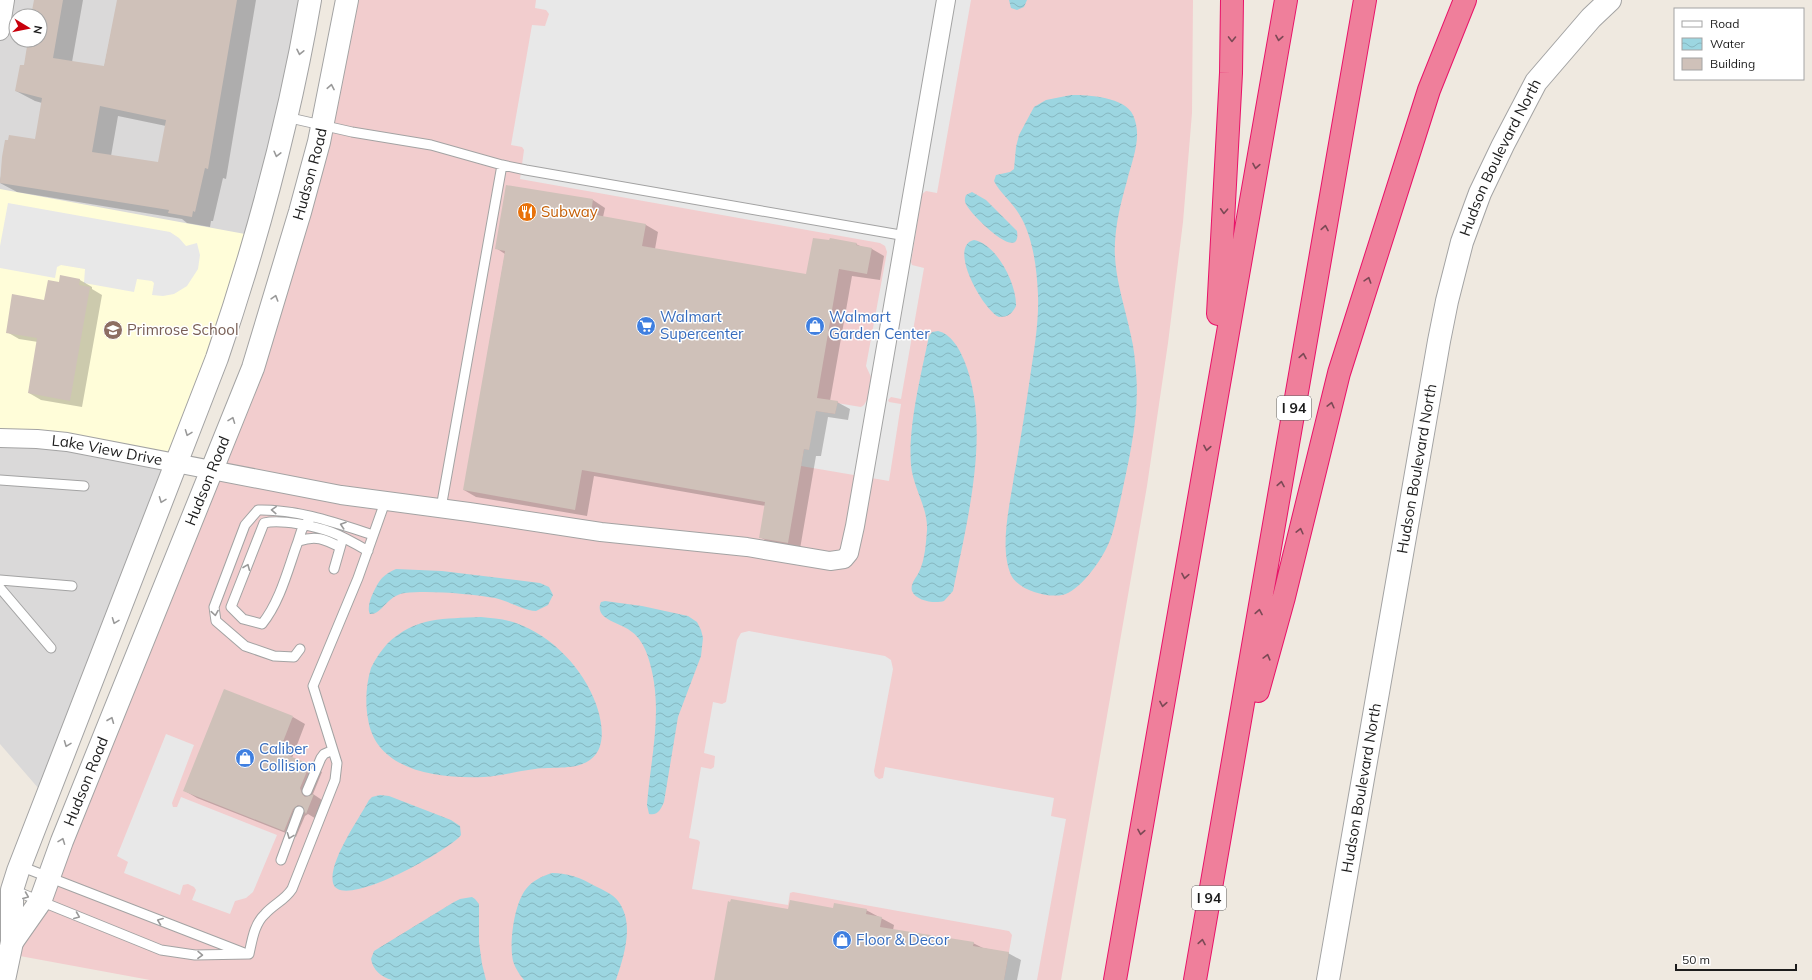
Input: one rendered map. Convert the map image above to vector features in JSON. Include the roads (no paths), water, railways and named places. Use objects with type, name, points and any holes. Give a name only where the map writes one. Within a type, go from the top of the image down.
[{"type":"highway","points":[[1213,410],[1230,87],[1232,0]]},
{"type":"highway","points":[[1115,980],[1213,410],[1286,0]]},
{"type":"highway","name":"I 94","points":[[1195,980],[1365,0]]},
{"type":"highway","points":[[1224,816],[1284,597],[1339,373],[1429,90],[1465,0]]},
{"type":"street","points":[[0,31],[5,0]]},
{"type":"street","name":"Hudson Road","points":[[4,980],[12,942],[12,890],[20,866],[217,358],[236,303],[269,190],[310,0]]},
{"type":"street","name":"Hudson Road","points":[[12,942],[40,902],[62,841],[253,368],[306,193],[323,125],[347,0]]},
{"type":"street","points":[[906,236],[946,0]]},
{"type":"street","name":"Hudson Boulevard North","points":[[1328,980],[1435,364],[1454,268],[1470,218],[1480,193],[1499,151],[1536,82],[1590,18],[1610,0]]},
{"type":"street","name":"Lake View Drive","points":[[0,438],[28,438],[67,442],[298,488],[385,502],[442,508],[562,527],[747,547],[830,561],[844,559],[849,553],[852,541],[906,236]]},
{"type":"lane","points":[[286,116],[323,125],[431,145],[502,165],[906,236]]},
{"type":"lane","points":[[442,508],[502,165]]},
{"type":"lane","points":[[0,480],[84,486]]},
{"type":"lane","points":[[249,954],[254,935],[261,918],[284,900],[295,882],[335,780],[337,768],[333,750],[313,686],[368,551],[385,502]]},
{"type":"lane","points":[[300,649],[294,657],[274,656],[245,646],[216,621],[214,607],[245,524],[258,510],[276,510],[328,520],[373,535]]},
{"type":"lane","points":[[312,517],[303,526],[299,541],[272,612],[262,624],[243,620],[231,607],[264,524],[273,521],[303,526],[331,532],[342,543]]},
{"type":"lane","points":[[299,541],[310,537],[324,539],[368,551]]},
{"type":"lane","points":[[334,569],[342,543]]},
{"type":"lane","points":[[0,580],[72,586]]},
{"type":"lane","points":[[0,588],[51,648]]},
{"type":"lane","points":[[307,791],[321,758],[323,755],[333,750]]},
{"type":"lane","points":[[281,860],[299,811]]},
{"type":"lane","points":[[20,866],[249,954]]},
{"type":"lane","points":[[12,890],[161,950],[195,955],[249,954]]},
{"type":"water","points":[[1009,0],[1027,0],[1024,7],[1017,10],[1011,8]]},
{"type":"water","points":[[1071,95],[1106,98],[1122,104],[1129,109],[1136,123],[1136,148],[1119,212],[1115,255],[1120,290],[1134,350],[1137,388],[1135,421],[1130,454],[1116,519],[1109,542],[1104,553],[1088,576],[1069,593],[1056,596],[1034,592],[1020,585],[1011,575],[1006,552],[1006,526],[1035,347],[1038,316],[1038,295],[1037,274],[1028,232],[1016,210],[999,190],[994,181],[996,175],[1010,172],[1014,169],[1016,147],[1019,135],[1034,107],[1046,100]]},
{"type":"water","points":[[972,192],[986,200],[1017,231],[1016,240],[1012,243],[1004,240],[994,234],[976,217],[965,202],[966,195]]},
{"type":"water","points":[[974,240],[982,243],[998,257],[1009,277],[1013,287],[1016,306],[1007,316],[999,317],[992,312],[970,278],[964,254],[967,245]]},
{"type":"water","points":[[938,331],[951,338],[964,360],[972,387],[976,415],[977,445],[970,505],[953,591],[944,601],[936,602],[926,601],[917,597],[912,591],[913,583],[923,562],[927,522],[912,473],[911,434],[916,400],[929,336],[932,332]]},
{"type":"water","points":[[396,569],[442,571],[540,583],[549,587],[553,595],[548,605],[536,611],[495,598],[438,592],[405,593],[394,597],[378,611],[370,614],[370,601],[377,585],[384,577]]},
{"type":"water","points":[[605,601],[642,606],[688,616],[697,622],[703,638],[701,656],[678,717],[664,802],[655,814],[649,814],[647,805],[656,710],[652,673],[646,651],[637,636],[628,629],[605,617],[601,613],[601,602]]},
{"type":"water","points":[[481,617],[516,623],[529,629],[554,645],[574,666],[590,691],[600,716],[602,729],[601,742],[596,754],[590,760],[584,764],[576,766],[543,768],[484,777],[467,777],[430,774],[412,769],[383,751],[373,737],[366,707],[369,674],[380,652],[398,635],[409,628],[420,624],[443,619]]},
{"type":"water","points":[[380,795],[389,796],[451,820],[460,826],[461,835],[453,843],[396,876],[374,885],[354,890],[340,890],[333,883],[335,864],[345,841],[369,800],[372,797]]},
{"type":"water","points":[[552,873],[564,874],[579,878],[608,892],[618,901],[626,919],[627,929],[625,950],[616,980],[524,980],[515,966],[512,953],[512,934],[518,904],[526,889],[534,881]]},
{"type":"water","points":[[472,897],[479,904],[479,942],[486,980],[392,980],[384,977],[376,970],[371,959],[374,951],[454,902],[460,899]]},
{"type":"place","name":"Subway","points":[[527,212]]},
{"type":"place","name":"Walmart Supercenter","points":[[646,326]]},
{"type":"place","name":"Walmart Garden Center","points":[[815,326]]},
{"type":"place","name":"Primrose School","points":[[113,330]]},
{"type":"place","name":"Caliber Collision","points":[[245,758]]},
{"type":"place","name":"Floor & Decor","points":[[842,940]]}]
